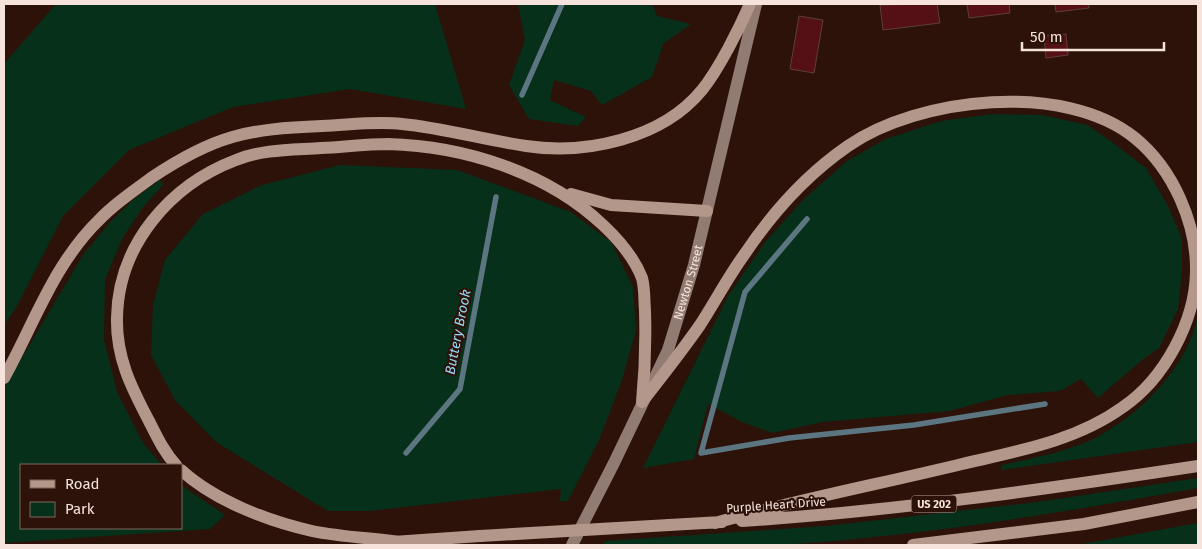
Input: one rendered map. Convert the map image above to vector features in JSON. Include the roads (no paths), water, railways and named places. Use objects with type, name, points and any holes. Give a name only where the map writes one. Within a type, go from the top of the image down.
[{"type":"main road","points":[[4,378],[50,286],[88,232],[106,213],[130,194],[193,151],[222,139],[280,127],[372,123],[441,129],[538,148],[573,150],[606,144],[659,123],[693,99],[708,81],[750,4]]},
{"type":"main road","name":"Newton Street","points":[[572,545],[668,350],[694,265],[756,4]]},
{"type":"main road","points":[[642,402],[701,323],[764,226],[819,168],[851,144],[881,128],[914,115],[947,106],[981,102],[1015,102],[1049,106],[1086,114],[1108,122],[1125,132],[1151,154],[1167,174],[1188,220],[1194,247],[1196,272],[1193,296],[1179,335],[1163,366],[1128,404],[1106,419],[1083,430],[1032,448],[792,502],[715,523]]},
{"type":"main road","points":[[175,464],[162,447],[128,381],[121,359],[116,323],[121,289],[136,245],[156,214],[181,191],[212,172],[246,156],[281,150],[390,144],[427,148],[488,161],[524,174],[561,192],[582,206],[616,238],[631,257],[642,280],[646,340],[642,402]]},
{"type":"main road","points":[[561,192],[611,205],[707,211]]},
{"type":"main road","name":"Purple Heart Drive","points":[[354,545],[715,523],[912,506],[1102,481],[1198,466]]},
{"type":"main road","points":[[182,471],[226,499],[269,518],[312,531],[400,542]]},
{"type":"main road","points":[[913,545],[1084,524],[1198,502]]},
{"type":"waterway","name":"Buttery Brook","points":[[522,95],[562,4]]},
{"type":"waterway","name":"Buttery Brook","points":[[406,453],[460,389],[496,197]]},
{"type":"waterway","points":[[807,219],[745,292],[701,453],[789,438],[914,425],[1045,404]]}]
